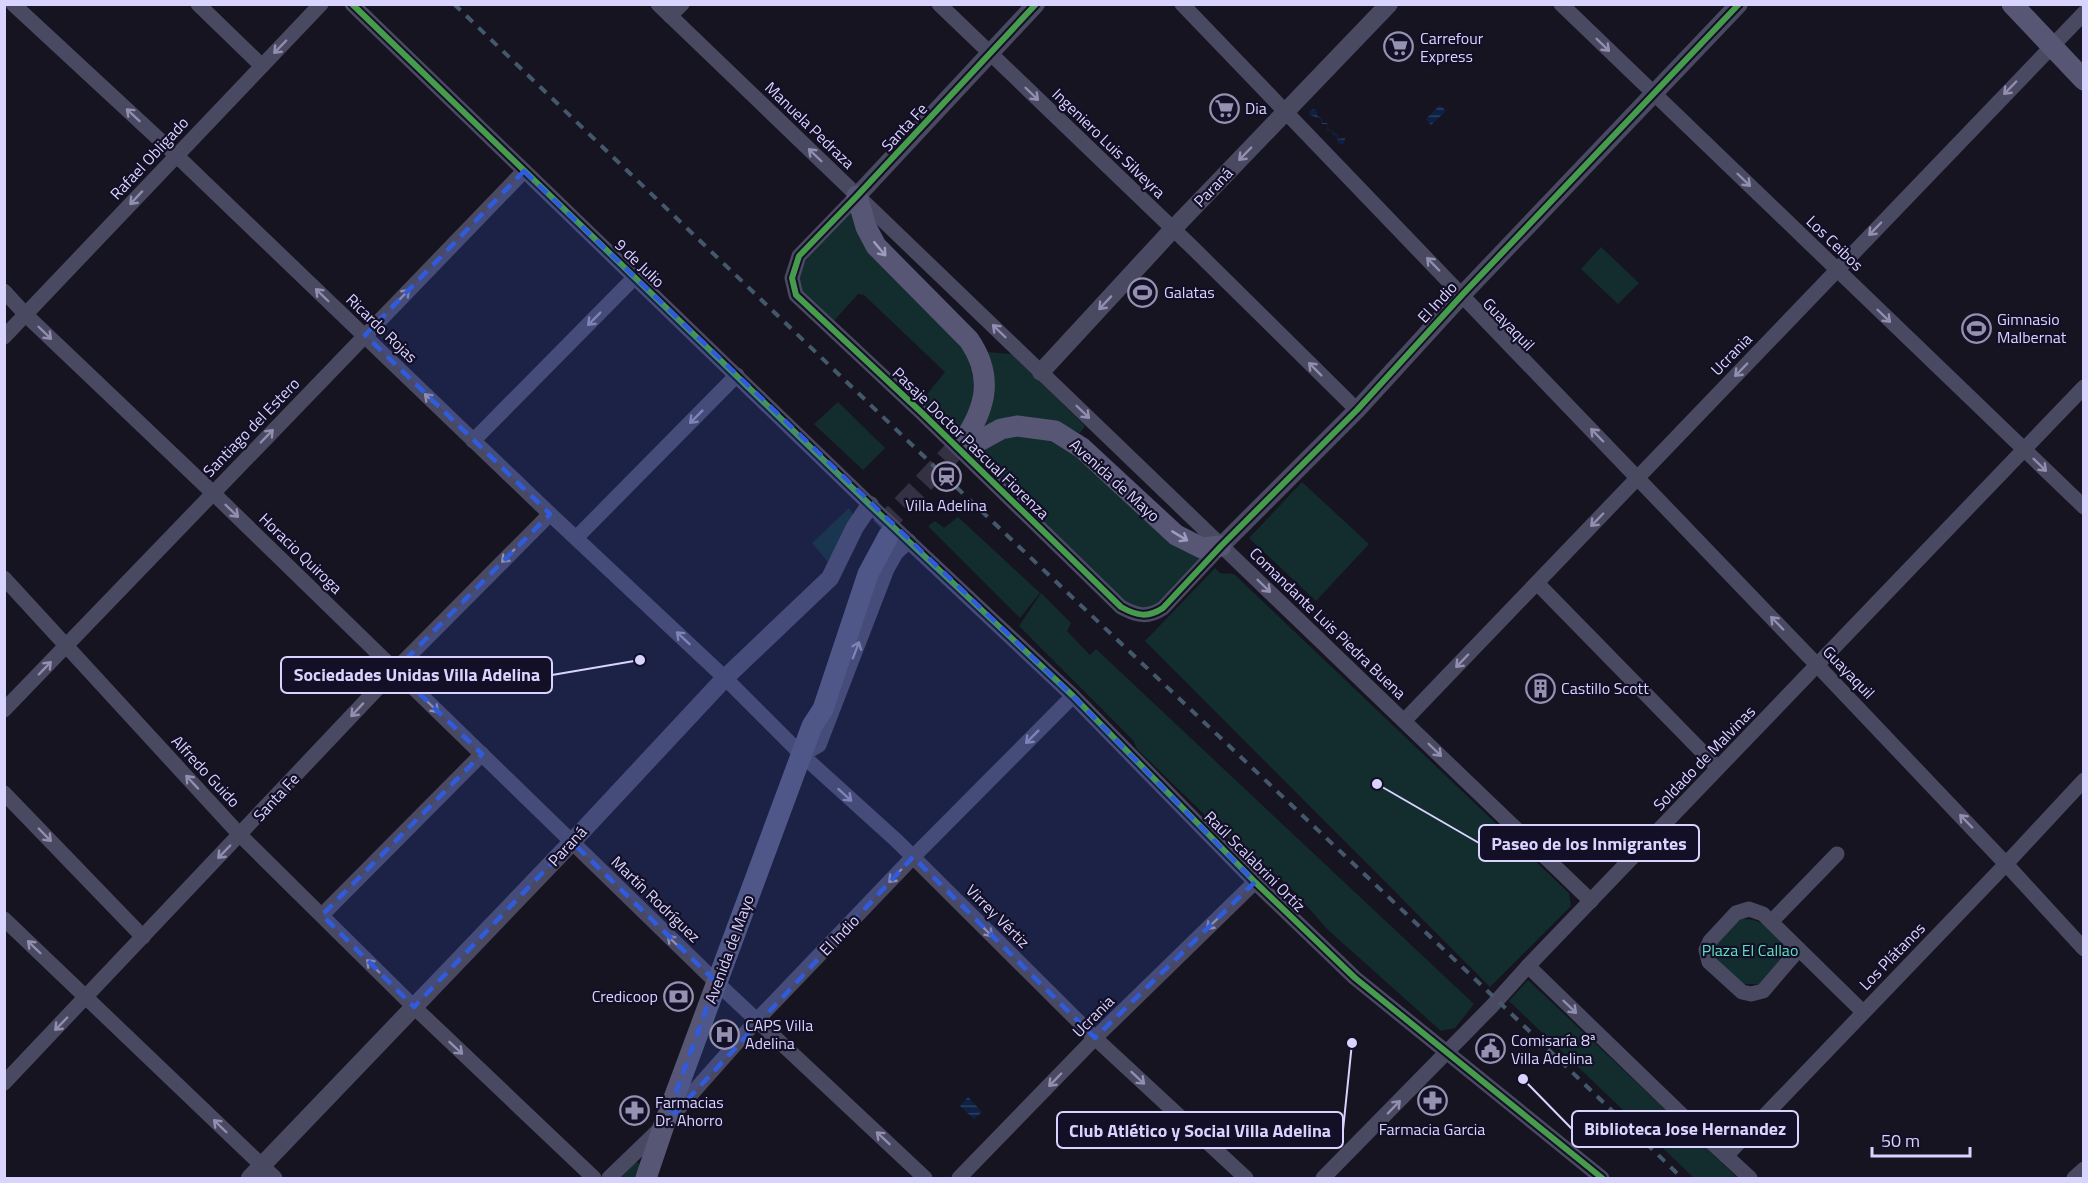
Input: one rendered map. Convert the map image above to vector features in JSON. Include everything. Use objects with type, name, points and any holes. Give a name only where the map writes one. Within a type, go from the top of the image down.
[{"type":"main road","points":[[2012,4],[2084,80]]},
{"type":"main road","name":"Avenida de Mayo","points":[[857,196],[867,228],[876,246],[969,340],[979,354],[985,385],[982,404],[967,443],[1001,429],[1017,426],[1055,431],[1082,448],[1176,535],[1202,548],[1221,546]]},
{"type":"main road","name":"Avenida de Mayo","points":[[646,1179],[716,982],[812,726],[823,709],[868,574],[893,534]]},
{"type":"street","name":"Ricardo Rojas","points":[[13,4],[177,155],[473,441],[725,678]]},
{"type":"street","points":[[198,4],[262,66]]},
{"type":"street","name":"Rafael Obligado","points":[[4,337],[321,4]]},
{"type":"street","name":"9 de Julio","points":[[352,4],[870,505],[893,534]]},
{"type":"street","name":"Manuela Pedraza","points":[[658,4],[1041,372]]},
{"type":"street","points":[[670,16],[682,4]]},
{"type":"street","name":"Ingeniero Luis Silveyra","points":[[939,4],[1357,410]]},
{"type":"street","name":"Santa Fe","points":[[794,268],[799,256],[1036,4]]},
{"type":"street","name":"Guayaquil","points":[[1182,4],[1463,294],[2006,864],[2084,949]]},
{"type":"street","name":"Paraná","points":[[1041,372],[1173,229],[1389,4]]},
{"type":"street","name":"Los Ceibos","points":[[1561,4],[2084,507]]},
{"type":"street","name":"El Indio","points":[[1152,615],[1163,608],[1221,546],[1357,410],[1463,294],[1739,4]]},
{"type":"street","name":"Ucrania","points":[[1404,721],[2084,13]]},
{"type":"street","name":"Santiago del Estero","points":[[4,710],[524,171]]},
{"type":"street","name":"Pasaje Doctor Pascual Fiorenza","points":[[794,268],[792,278],[796,295],[834,333],[922,413],[1121,607],[1134,615],[1152,615]]},
{"type":"street","points":[[473,441],[635,277]]},
{"type":"street","name":"Horacio Quiroga","points":[[4,291],[26,315],[213,492],[572,842]]},
{"type":"street","name":"Comandante Luis Piedra Buena","points":[[1041,372],[1591,901]]},
{"type":"street","points":[[576,538],[736,375]]},
{"type":"street","name":"Soldado de Malvinas","points":[[1323,1179],[2084,387]]},
{"type":"street","name":"Paraná","points":[[262,1174],[414,1007],[725,678],[830,578],[855,527],[870,505]]},
{"type":"street","name":"Santa Fe","points":[[4,1083],[395,670],[550,514]]},
{"type":"street","name":"Raúl Scalabrini Ortíz","points":[[893,534],[1073,696],[1254,882],[1355,978],[1594,1176]]},
{"type":"street","name":"Avenida de Mayo","points":[[802,755],[819,745],[887,569],[896,553],[893,534]]},
{"type":"street","name":"Alfredo Guido","points":[[4,578],[240,835],[414,1007],[594,1179]]},
{"type":"street","points":[[1537,583],[1718,768]]},
{"type":"street","name":"Virrey Vértiz","points":[[725,678],[802,755],[913,857],[1095,1038],[1246,1179]]},
{"type":"street","name":"El Indio","points":[[609,1179],[664,1125],[757,1020],[913,857],[1073,696]]},
{"type":"street","points":[[322,915],[482,754]]},
{"type":"street","name":"Los Plátanos","points":[[1726,1156],[2084,780]]},
{"type":"street","points":[[4,793],[143,937]]},
{"type":"street","name":"Martín Rodríguez","points":[[572,842],[716,982],[925,1179]]},
{"type":"street","points":[[1772,921],[1837,854]]},
{"type":"street","name":"Ucrania","points":[[959,1179],[1095,1038],[1254,882]]},
{"type":"street","points":[[1799,949],[1763,991],[1751,994],[1742,992],[1709,962],[1706,950],[1710,941],[1736,913],[1749,909],[1763,914],[1772,921],[1863,1012]]},
{"type":"street","points":[[4,919],[86,997],[262,1174]]},
{"type":"street","points":[[1528,966],[1750,1179]]},
{"type":"street","points":[[2074,1179],[2084,1169]]},
{"type":"highlighted area","points":[[524,171],[1073,696],[1255,882],[1095,1038],[913,857],[664,1125],[716,982],[572,842],[414,1007],[322,915],[482,754],[395,670],[550,514],[365,335]]},
{"type":"green space","points":[[852,211],[972,358],[977,392],[958,438],[920,403],[945,372],[864,295],[858,294],[832,323],[800,289],[803,266],[809,256],[825,236]]},
{"type":"green space","points":[[1601,247],[1639,283],[1618,304],[1581,269]]},
{"type":"green space","points":[[986,352],[1013,354],[1085,426],[1080,433],[1051,420],[986,430],[980,425]]},
{"type":"green space","points":[[838,402],[885,448],[863,470],[814,424]]},
{"type":"green space","points":[[1018,434],[1061,441],[1205,555],[1178,586],[1153,605],[1140,607],[1124,601],[977,456],[1000,439]]},
{"type":"green space","points":[[1302,482],[1369,544],[1316,601],[1249,538]]},
{"type":"green space","points":[[849,508],[853,514],[848,527],[828,562],[812,543]]},
{"type":"green space","points":[[958,517],[1040,593],[1020,618],[928,526],[935,521],[944,528]]},
{"type":"green space","points":[[1215,568],[1220,573],[1234,574],[1569,893],[1571,906],[1490,987],[1145,641]]},
{"type":"green space","points":[[1041,593],[1071,623],[1067,631],[1090,655],[1096,649],[1474,1004],[1455,1028],[1441,1031],[1328,930],[1291,888],[1256,858],[1246,855],[1137,749],[1133,740],[1019,626]]},
{"type":"green space","name":"Plaza El Callao","points":[[1741,919],[1764,924],[1775,932],[1791,950],[1760,984],[1741,984],[1721,966],[1715,954],[1714,948],[1718,939]]},
{"type":"green space","points":[[1528,980],[1738,1178],[1694,1178],[1509,1001]]},
{"type":"green space","points":[[636,1161],[642,1166],[638,1178],[620,1178]]},
{"type":"water","points":[[1440,105],[1446,111],[1431,125],[1426,119]]},
{"type":"water","points":[[1314,109],[1317,116],[1322,118],[1323,123],[1327,123],[1331,131],[1327,130],[1327,124],[1322,124],[1321,119],[1310,115],[1309,111]]},
{"type":"water","points":[[1332,131],[1338,135],[1338,139],[1345,138],[1344,144],[1338,143],[1337,136],[1333,135]]},
{"type":"water","points":[[968,1097],[982,1112],[974,1119],[960,1106]]},
{"type":"tunnel","points":[[881,528],[964,440]]},
{"type":"railway","points":[[454,4],[935,467],[1682,1178]]},
{"type":"cycle path","points":[[352,4],[870,505],[1073,696],[1255,882],[1355,978],[1602,1178]]},
{"type":"cycle path","points":[[1036,4],[799,256],[792,278],[796,295],[922,413],[1121,607],[1142,615],[1163,608],[1221,546],[1357,410],[1463,294],[1739,4]]},
{"type":"place","name":"Carrefour Express","points":[[1399,47]]},
{"type":"place","name":"Dia","points":[[1224,108]]},
{"type":"place","name":"Galatas","points":[[1143,292]]},
{"type":"place","name":"Gimnasio Malbernat","points":[[1976,328]]},
{"type":"place","name":"Villa Adelina","points":[[946,477]]},
{"type":"place","name":"Sociedades Unidas Villa Adelina","points":[[640,660]]},
{"type":"place","name":"Castillo Scott","points":[[1540,688]]},
{"type":"place","name":"Paseo de los Inmigrantes","points":[[1377,784]]},
{"type":"place","name":"Credicoop","points":[[679,996]]},
{"type":"place","name":"CAPS Villa Adelina","points":[[724,1034]]},
{"type":"place","name":"Club Atlético y Social Villa Adelina","points":[[1352,1043]]},
{"type":"place","name":"Comisaría 8ª Villa Adelina","points":[[1490,1049]]},
{"type":"place","name":"Biblioteca Jose Hernandez","points":[[1523,1079]]},
{"type":"place","name":"Farmacia Garcia","points":[[1432,1101]]},
{"type":"place","name":"Farmacias Dr. Ahorro","points":[[634,1111]]}]
